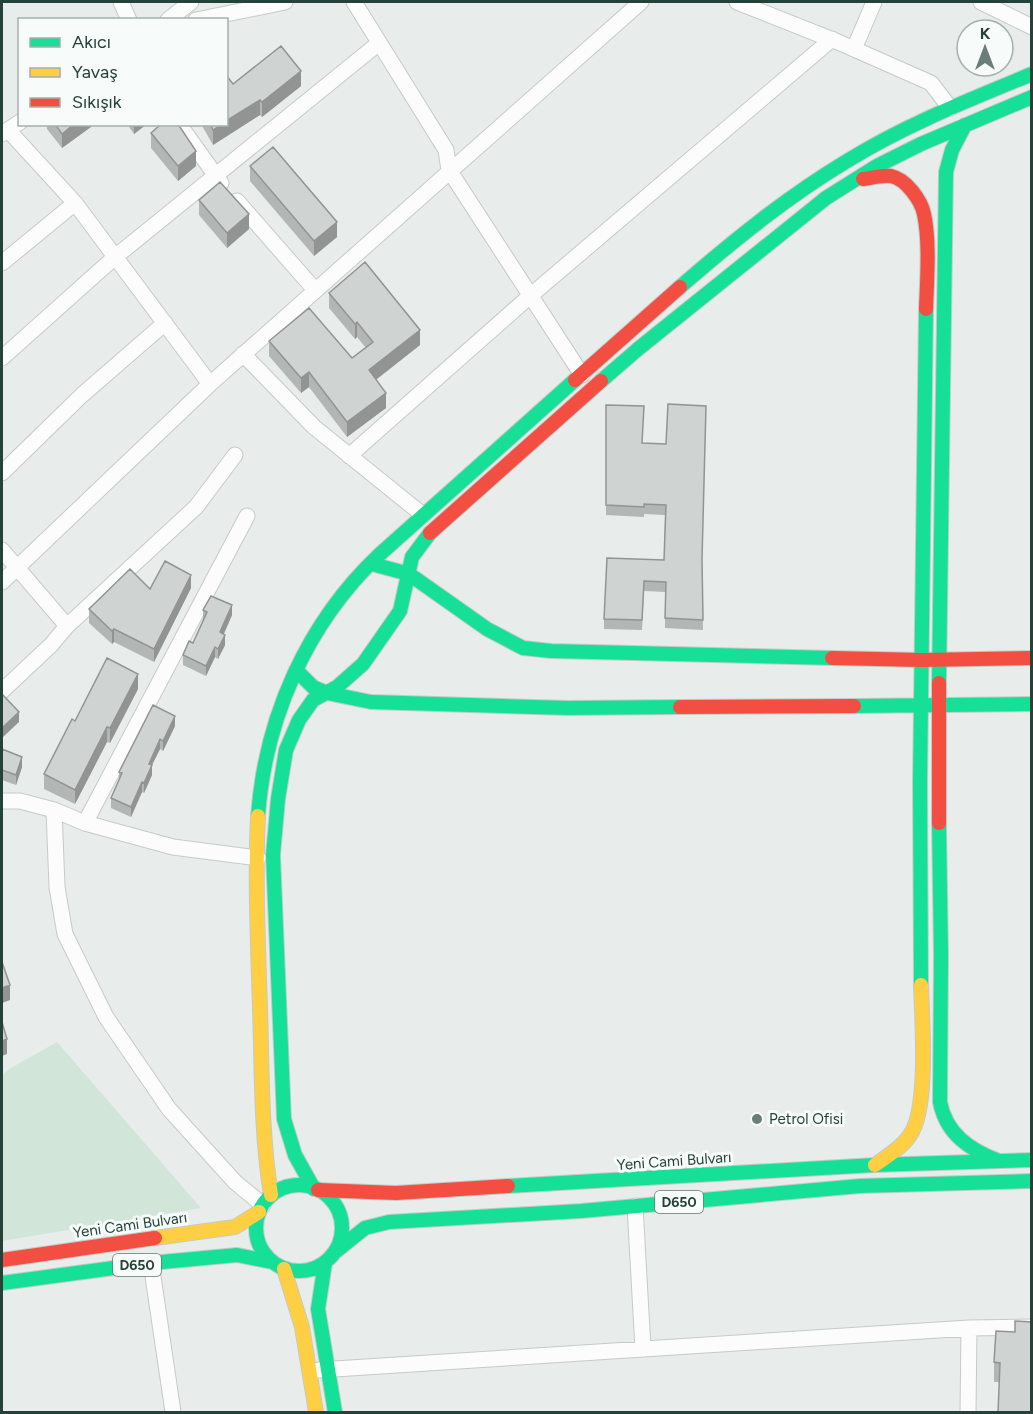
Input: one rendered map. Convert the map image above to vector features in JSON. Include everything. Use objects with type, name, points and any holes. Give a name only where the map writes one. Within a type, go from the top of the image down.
[{"type":"street","points":[[121,2],[128,18]]},
{"type":"street","points":[[171,18],[191,2]]},
{"type":"street","points":[[206,18],[285,2]]},
{"type":"street","points":[[354,2],[446,150],[449,170],[582,375]]},
{"type":"street","points":[[2,582],[243,354],[641,2]]},
{"type":"street","points":[[736,2],[832,39],[931,83],[950,108]]},
{"type":"street","points":[[854,49],[874,2]]},
{"type":"street","points":[[981,2],[1032,27]]},
{"type":"street","points":[[349,456],[530,296],[832,39]]},
{"type":"street","points":[[2,356],[115,257],[379,43]]},
{"type":"street","points":[[316,1413],[305,1339],[295,1297],[278,1265],[262,1251],[257,1239],[256,1225],[265,1204],[267,1171],[263,1116],[258,812],[265,757],[279,707],[303,656],[343,592],[423,515],[582,375],[656,306],[753,226],[825,174],[873,146],[926,118],[1032,74]]},
{"type":"street","points":[[316,1190],[295,1155],[284,1119],[273,855],[278,799],[286,750],[298,720],[314,700],[337,687],[363,664],[384,635],[399,611],[412,557],[426,536],[638,349],[826,198],[912,148],[1032,97]]},
{"type":"street","points":[[965,125],[952,150],[946,172],[938,807],[942,971],[941,1108],[950,1127],[963,1144],[977,1154],[999,1161]]},
{"type":"street","points":[[180,126],[215,176],[315,290]]},
{"type":"street","points":[[10,129],[75,203],[210,384]]},
{"type":"street","points":[[855,180],[891,176],[903,182],[918,199],[924,214],[927,256],[921,706],[920,1115],[914,1132],[905,1142],[875,1165]]},
{"type":"street","points":[[2,263],[75,203]]},
{"type":"street","points":[[2,473],[82,395],[165,323]]},
{"type":"street","points":[[243,354],[314,427],[423,515]]},
{"type":"street","points":[[2,691],[196,507],[235,455]]},
{"type":"street","points":[[85,823],[247,516]]},
{"type":"street","points":[[2,550],[68,626]]},
{"type":"street","points":[[372,564],[409,574],[487,629],[523,648],[551,651],[922,660],[1032,658]]},
{"type":"street","points":[[296,670],[313,687],[327,693],[371,702],[568,708],[1032,704]]},
{"type":"street","points":[[2,801],[20,801],[54,810],[85,823],[173,847],[258,858]]},
{"type":"street","points":[[54,810],[57,887],[65,934],[105,1017],[170,1109],[235,1182],[265,1204]]},
{"type":"street","name":"Yeni Cami Bulvarı","points":[[316,1190],[396,1193],[875,1165],[1032,1160]]},
{"type":"street","name":"D650","points":[[335,1252],[365,1228],[389,1222],[635,1206],[860,1186],[1032,1181]]},
{"type":"street","points":[[265,1204],[291,1186],[304,1186],[330,1197],[338,1210],[342,1225],[341,1239],[335,1252],[325,1263],[312,1269],[298,1271],[278,1265]]},
{"type":"street","name":"Yeni Cami Bulvarı","points":[[2,1260],[235,1227],[265,1204]]},
{"type":"street","points":[[635,1206],[643,1349]]},
{"type":"street","name":"D650","points":[[2,1283],[151,1263],[237,1255],[278,1265]]},
{"type":"street","points":[[151,1263],[171,1412]]},
{"type":"street","points":[[325,1263],[318,1309],[335,1413]]},
{"type":"street","points":[[310,1371],[969,1328],[1032,1327]]},
{"type":"street","points":[[968,1413],[969,1328]]},
{"type":"green space","points":[[57,1042],[201,1208],[2,1241],[2,1076],[9,1069]]},
{"type":"building","points":[[281,46],[301,71],[262,102],[260,100],[228,120],[228,78],[233,84]]},
{"type":"building","points":[[56,126],[72,126],[62,134]]},
{"type":"building","points":[[159,126],[179,126],[196,151],[178,166],[151,133]]},
{"type":"building","points":[[273,147],[337,222],[314,241],[250,166]]},
{"type":"building","points":[[220,182],[249,214],[227,233],[199,200]]},
{"type":"building","points":[[365,262],[420,330],[369,370],[386,393],[347,422],[309,372],[301,378],[269,341],[309,308],[352,358],[373,342],[329,293]]},
{"type":"building","points":[[668,404],[706,406],[702,559],[703,620],[665,618],[666,582],[644,581],[642,620],[604,619],[607,558],[664,560],[666,505],[644,504],[644,507],[606,505],[606,405],[644,406],[642,443],[666,444]]},
{"type":"building","points":[[165,561],[191,575],[154,649],[114,629],[112,631],[89,609],[130,569],[150,589]]},
{"type":"building","points":[[211,596],[232,605],[220,632],[225,635],[218,649],[215,647],[206,666],[183,655],[189,641],[193,643],[207,612],[203,610]]},
{"type":"building","points":[[107,658],[138,674],[110,728],[107,727],[75,790],[44,774],[72,719],[75,721]]},
{"type":"building","points":[[2,694],[19,712],[2,728]]},
{"type":"building","points":[[153,705],[175,716],[163,741],[160,739],[149,764],[152,765],[131,807],[111,798],[122,773],[119,772]]},
{"type":"building","points":[[2,749],[22,757],[16,775],[2,770]]},
{"type":"building","points":[[2,962],[10,985],[2,988]]},
{"type":"building","points":[[2,1022],[7,1039],[2,1041]]},
{"type":"building","points":[[1015,1321],[1032,1322],[1032,1413],[998,1413],[1000,1363],[994,1362],[996,1331],[1015,1332]]},
{"type":"traffic: fast","points":[[680,287],[761,220],[803,189],[847,161],[914,125],[1032,74]]},
{"type":"traffic: fast","points":[[601,381],[826,198],[877,166],[921,144],[1032,97]]},
{"type":"traffic: fast","points":[[939,683],[946,172],[952,150],[965,125]]},
{"type":"traffic: fast","points":[[921,985],[920,782],[926,309]]},
{"type":"traffic: fast","points":[[258,816],[262,779],[280,708],[294,674],[331,611],[353,582],[379,555],[575,380]]},
{"type":"traffic: fast","points":[[314,1189],[295,1155],[284,1119],[273,855],[278,799],[286,750],[299,720],[313,700],[337,687],[363,664],[400,611],[412,557],[430,533]]},
{"type":"traffic: fast","points":[[372,564],[409,574],[487,629],[523,648],[551,651],[832,658]]},
{"type":"traffic: fast","points":[[296,670],[313,687],[327,693],[371,702],[568,708],[680,707]]},
{"type":"traffic: fast","points":[[854,706],[1032,704]]},
{"type":"traffic: fast","points":[[939,823],[940,1102],[943,1113],[954,1132],[978,1152],[999,1161]]},
{"type":"traffic: fast","points":[[508,1186],[875,1165],[1032,1160]]},
{"type":"traffic: fast","points":[[335,1252],[365,1228],[389,1222],[581,1211],[860,1186],[1032,1181]]},
{"type":"traffic: fast","points":[[299,1185],[315,1189],[329,1198],[338,1212],[342,1228],[338,1244],[329,1258],[315,1267],[299,1271],[283,1267],[269,1258],[260,1244],[256,1228],[260,1212],[269,1198],[283,1189],[299,1185]]},
{"type":"traffic: fast","points":[[2,1283],[151,1263],[237,1255],[272,1262]]},
{"type":"traffic: fast","points":[[325,1263],[318,1309],[335,1412]]},
{"type":"traffic: slow","points":[[258,816],[257,912],[263,1102],[265,1148],[271,1195]]},
{"type":"traffic: slow","points":[[875,1165],[903,1144],[916,1122],[920,1105],[923,1063],[921,985]]},
{"type":"traffic: slow","points":[[155,1238],[235,1227],[259,1212]]},
{"type":"traffic: slow","points":[[284,1269],[302,1327],[316,1412]]},
{"type":"traffic: jam","points":[[863,179],[884,176],[897,178],[912,191],[920,203],[927,237],[926,309]]},
{"type":"traffic: jam","points":[[575,380],[680,287]]},
{"type":"traffic: jam","points":[[430,533],[601,381]]},
{"type":"traffic: jam","points":[[832,658],[922,660],[1032,658]]},
{"type":"traffic: jam","points":[[939,683],[939,823]]},
{"type":"traffic: jam","points":[[680,707],[854,706]]},
{"type":"traffic: jam","points":[[318,1190],[396,1193],[508,1186]]},
{"type":"traffic: jam","points":[[2,1260],[155,1238]]},
{"type":"place","name":"Petrol Ofisi","points":[[757,1119]]}]
